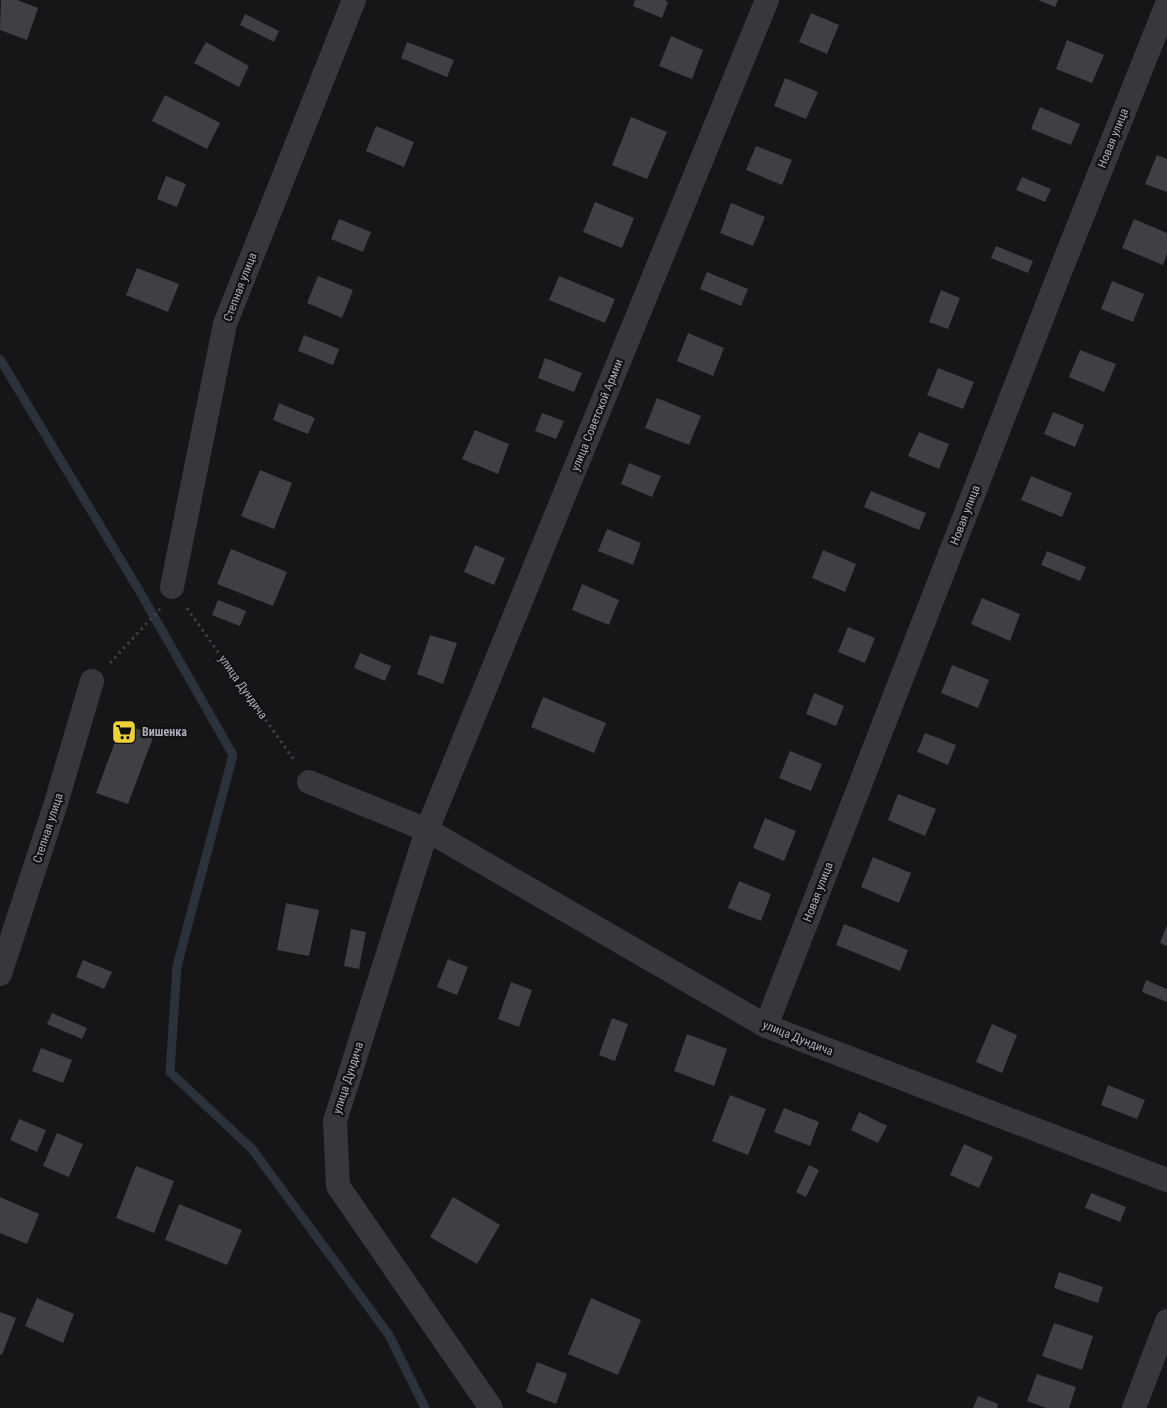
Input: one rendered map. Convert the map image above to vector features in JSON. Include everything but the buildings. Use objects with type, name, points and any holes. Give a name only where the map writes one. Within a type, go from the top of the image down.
[{"type":"street","name":"Степная улица","points":[[168,596],[225,324],[354,0]]},
{"type":"street","name":"улица Советской Армии","points":[[427,830],[767,0]]},
{"type":"street","name":"Новая улица","points":[[766,1026],[1167,4]]},
{"type":"street","name":"Степная улица","points":[[0,974],[56,802],[92,682]]},
{"type":"street","name":"улица Дундича","points":[[310,782],[427,830],[766,1026],[1167,1180]]},
{"type":"street","name":"улица Дундича","points":[[427,830],[335,1121],[338,1186],[491,1408]]},
{"type":"street","points":[[1134,1408],[1167,1322]]},
{"type":"path","points":[[92,682],[140,631],[168,596]]},
{"type":"path","name":"улица Дундича","points":[[168,596],[310,782]]},
{"type":"waterway","points":[[0,359],[140,592],[233,755],[177,966],[170,1072],[252,1149],[389,1335],[425,1408]]},
{"type":"place","name":"Вишенка","points":[[124,732]]}]
